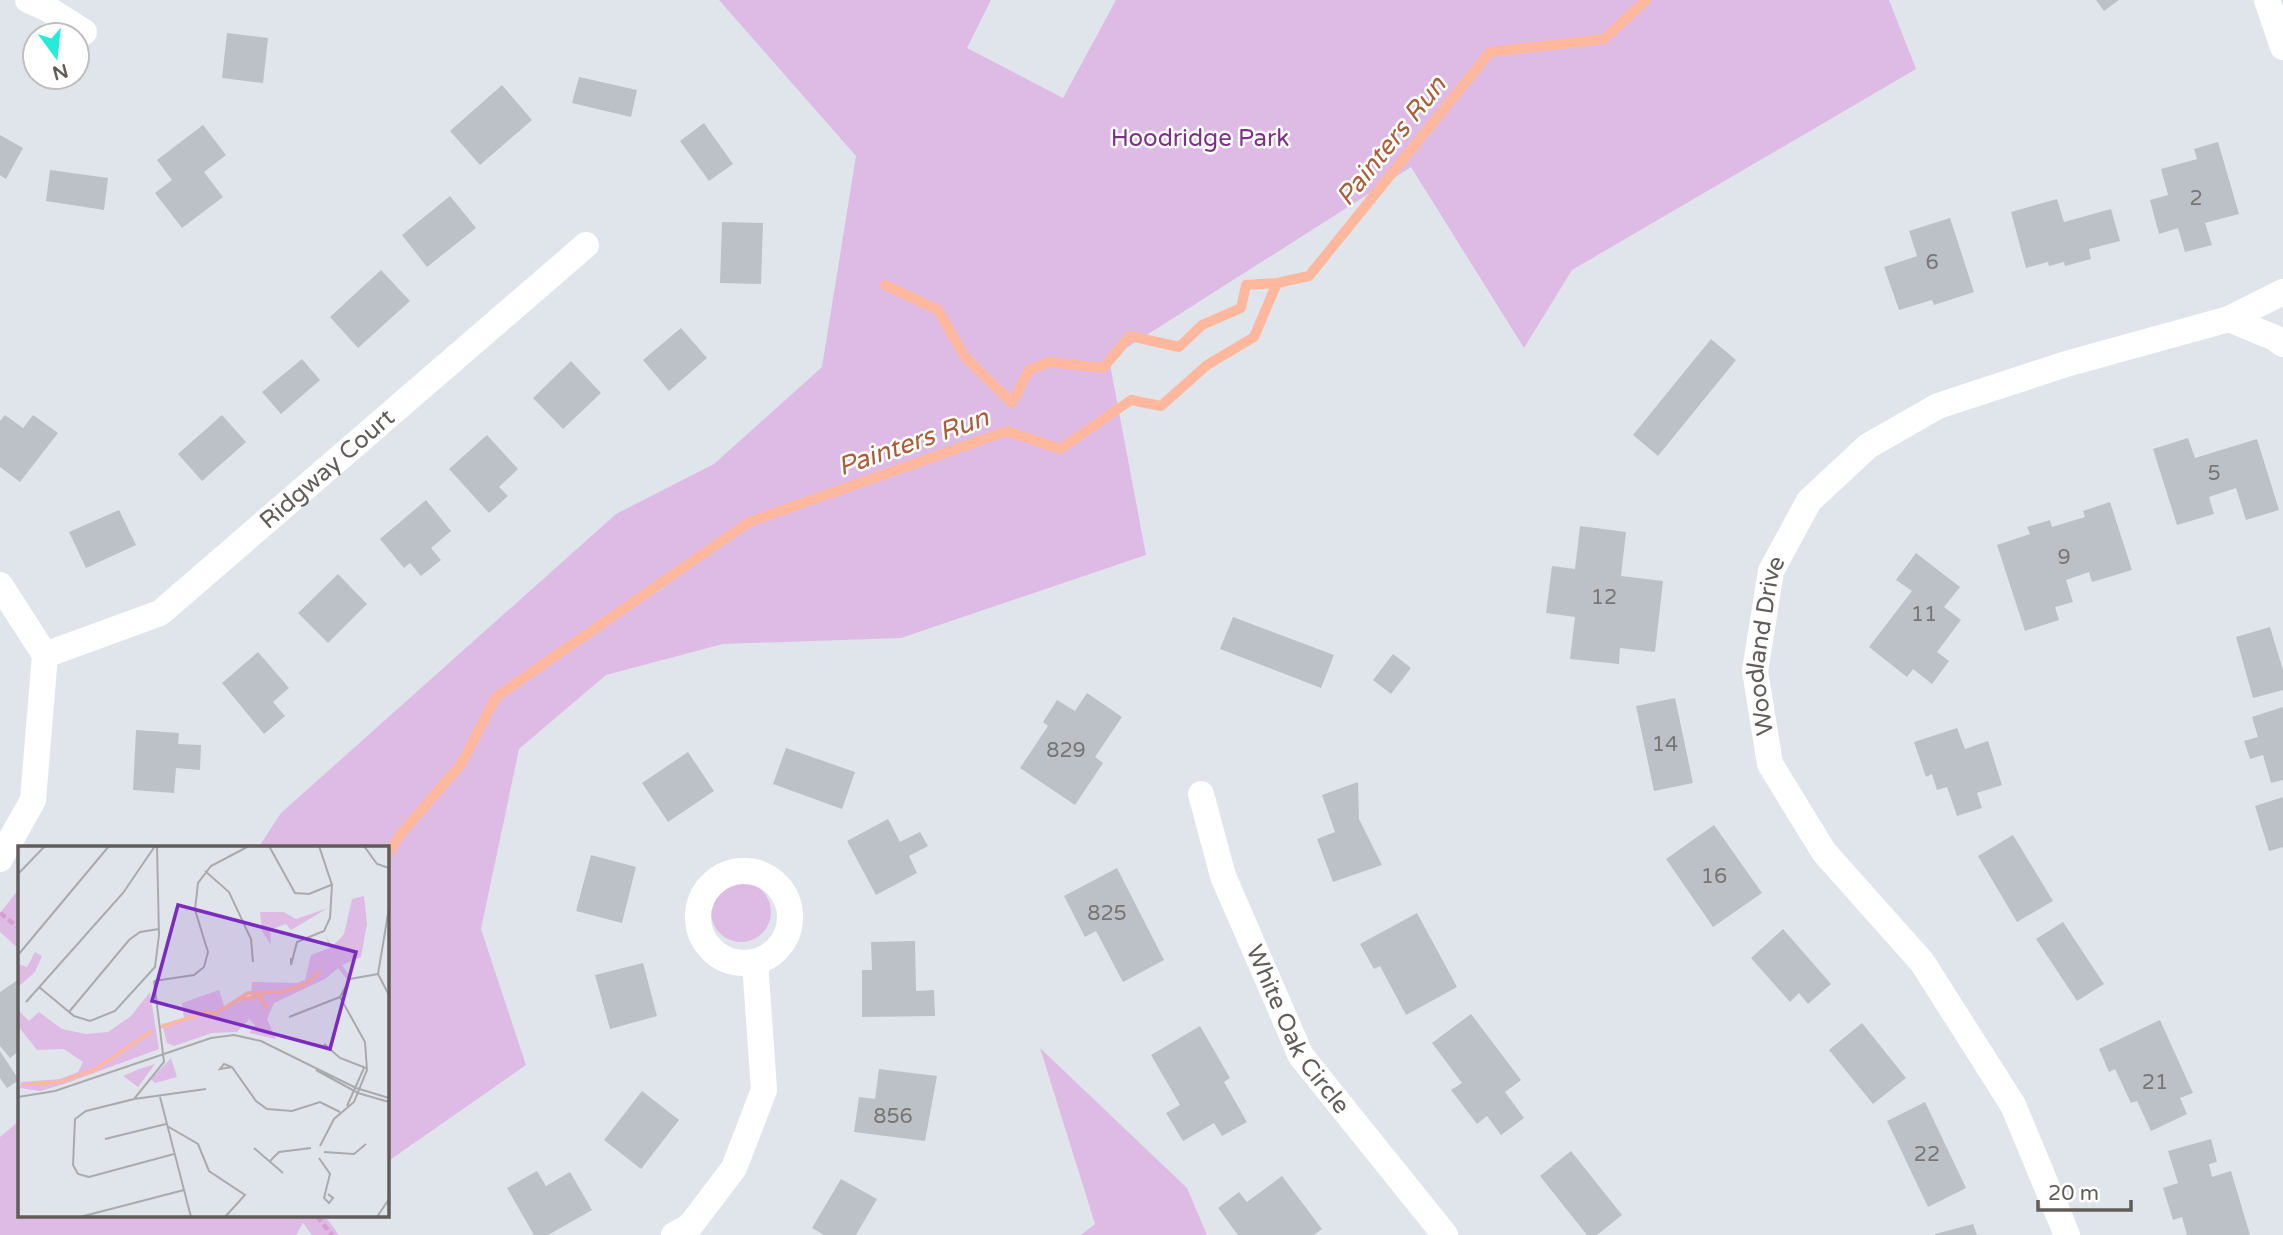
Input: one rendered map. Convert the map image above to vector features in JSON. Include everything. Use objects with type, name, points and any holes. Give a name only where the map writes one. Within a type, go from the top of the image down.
[{"type":"street","points":[[28,0],[67,21]]},
{"type":"street","points":[[2267,0],[2283,47]]},
{"type":"street","name":"Ridgway Court","points":[[45,655],[160,613],[586,245]]},
{"type":"street","name":"Woodland Drive","points":[[2067,1235],[2013,1105],[1922,962],[1824,852],[1770,764],[1755,671],[1770,571],[1810,502],[1868,446],[1938,406],[2066,364],[2230,319],[2283,292]]},
{"type":"street","points":[[2230,319],[2283,344]]},
{"type":"street","points":[[0,585],[45,655],[33,800],[0,859]]},
{"type":"street","name":"White Oak Circle","points":[[1201,794],[1223,876],[1301,1056],[1445,1235]]},
{"type":"street","points":[[674,1235],[690,1226],[734,1168],[764,1090],[755,962]]},
{"type":"path","points":[[0,913],[18,927]]},
{"type":"path","points":[[319,1218],[332,1235]]},
{"type":"green space","name":"Hoodridge Park","points":[[719,0],[991,0],[967,48],[1063,98],[1116,0],[1889,0],[1916,69],[1572,270],[1524,348],[1411,167],[1109,359],[1146,555],[901,638],[723,644],[606,675],[519,749],[481,929],[526,1065],[388,1161],[388,846],[259,846],[281,813],[616,514],[714,464],[822,367],[856,156]]},
{"type":"green space","points":[[735,882],[747,882],[766,895],[771,912],[769,924],[758,937],[747,942],[735,942],[716,929],[711,918],[711,906],[724,887]]},
{"type":"green space","points":[[18,890],[18,948],[0,932],[0,913]]},
{"type":"green space","points":[[1040,1048],[1187,1188],[1207,1235],[1081,1235],[1095,1224]]},
{"type":"green space","points":[[18,1122],[18,1218],[326,1218],[339,1235],[312,1235],[303,1223],[296,1235],[0,1235],[0,1137]]},
{"type":"building","points":[[2096,0],[2119,0],[2104,11]]},
{"type":"building","points":[[227,33],[268,38],[263,83],[222,78]]},
{"type":"building","points":[[579,77],[637,90],[631,117],[572,103]]},
{"type":"building","points":[[502,85],[532,120],[480,165],[450,131]]},
{"type":"building","points":[[704,123],[733,164],[709,181],[680,141]]},
{"type":"building","points":[[203,125],[226,155],[204,172],[223,197],[182,228],[155,193],[172,180],[157,160]]},
{"type":"building","points":[[0,135],[23,148],[6,179],[0,175]]},
{"type":"building","points":[[2218,142],[2239,214],[2205,223],[2212,245],[2185,252],[2178,228],[2159,234],[2150,200],[2168,195],[2161,169],[2197,159],[2194,149]]},
{"type":"building","points":[[50,170],[108,178],[104,210],[46,201]]},
{"type":"building","points":[[450,196],[476,228],[427,267],[402,235]]},
{"type":"building","points":[[2057,199],[2064,222],[2111,209],[2120,241],[2089,249],[2091,259],[2065,266],[2064,262],[2049,266],[2048,262],[2026,268],[2011,212]]},
{"type":"building","points":[[1950,218],[1974,292],[1934,305],[1932,300],[1899,310],[1884,267],[1917,256],[1909,231]]},
{"type":"building","points":[[722,222],[763,223],[761,284],[720,283]]},
{"type":"building","points":[[381,270],[410,301],[358,348],[330,317]]},
{"type":"building","points":[[681,328],[707,358],[669,391],[643,360]]},
{"type":"building","points":[[1711,339],[1736,360],[1658,456],[1633,435]]},
{"type":"building","points":[[302,359],[320,380],[281,414],[262,392]]},
{"type":"building","points":[[571,361],[601,393],[563,429],[533,398]]},
{"type":"building","points":[[5,415],[23,428],[33,415],[58,433],[20,482],[0,467],[0,421]]},
{"type":"building","points":[[222,415],[246,442],[202,481],[178,454]]},
{"type":"building","points":[[487,435],[518,469],[499,487],[508,496],[489,513],[449,469]]},
{"type":"building","points":[[2188,438],[2195,458],[2257,439],[2279,510],[2246,520],[2236,488],[2209,497],[2214,514],[2177,525],[2153,449]]},
{"type":"building","points":[[426,500],[451,531],[431,548],[441,560],[421,576],[410,563],[404,568],[380,539]]},
{"type":"building","points":[[2110,502],[2132,570],[2092,582],[2089,572],[2066,580],[2073,602],[2055,607],[2059,620],[2025,631],[1997,545],[2030,534],[2027,527],[2050,520],[2052,527],[2085,517],[2083,511]]},
{"type":"building","points":[[119,510],[136,545],[86,568],[69,532]]},
{"type":"building","points":[[1580,526],[1626,532],[1621,576],[1663,581],[1655,652],[1620,648],[1619,664],[1570,659],[1575,617],[1546,613],[1552,566],[1575,569]]},
{"type":"building","points":[[1916,553],[1960,587],[1944,607],[1961,620],[1937,652],[1949,661],[1932,684],[1913,669],[1907,677],[1869,647],[1912,591],[1896,580]]},
{"type":"building","points":[[338,574],[367,604],[328,643],[298,613]]},
{"type":"building","points":[[1233,617],[1334,655],[1321,688],[1220,649]]},
{"type":"building","points":[[2270,627],[2283,670],[2283,690],[2253,698],[2236,637]]},
{"type":"building","points":[[258,652],[289,688],[273,702],[285,716],[264,734],[222,683]]},
{"type":"building","points":[[1393,654],[1411,668],[1391,694],[1373,680]]},
{"type":"building","points":[[1087,693],[1122,717],[1095,757],[1103,763],[1075,805],[1020,768],[1048,726],[1043,722],[1057,700],[1075,711]]},
{"type":"building","points":[[1675,698],[1693,783],[1654,791],[1636,706]]},
{"type":"building","points":[[2283,707],[2283,780],[2271,783],[2263,755],[2250,759],[2244,741],[2258,737],[2252,717]]},
{"type":"building","points":[[1957,728],[1965,749],[1988,741],[2002,785],[1977,793],[1982,808],[1957,816],[1947,787],[1937,790],[1932,774],[1926,777],[1914,742]]},
{"type":"building","points":[[136,730],[179,733],[178,744],[201,745],[200,770],[176,768],[174,793],[133,790]]},
{"type":"building","points":[[786,748],[855,772],[842,809],[773,784]]},
{"type":"building","points":[[688,752],[714,791],[668,822],[642,783]]},
{"type":"building","points":[[1358,782],[1359,819],[1382,865],[1333,882],[1317,839],[1335,832],[1322,795]]},
{"type":"building","points":[[2283,797],[2283,847],[2269,851],[2255,806]]},
{"type":"building","points":[[888,819],[900,842],[920,832],[928,846],[909,856],[917,873],[876,895],[847,841]]},
{"type":"building","points":[[1714,825],[1762,893],[1713,927],[1666,859]]},
{"type":"building","points":[[2013,835],[2053,901],[2017,922],[1978,856]]},
{"type":"building","points":[[591,855],[636,867],[622,923],[576,911]]},
{"type":"building","points":[[1117,868],[1164,960],[1123,982],[1096,931],[1085,937],[1064,896]]},
{"type":"building","points":[[1417,913],[1457,987],[1406,1015],[1380,966],[1374,969],[1360,944]]},
{"type":"building","points":[[2063,922],[2104,984],[2077,1001],[2036,939]]},
{"type":"building","points":[[1783,929],[1831,984],[1808,1004],[1799,993],[1790,1002],[1751,958]]},
{"type":"building","points":[[915,941],[916,991],[934,990],[935,1016],[862,1017],[862,970],[872,970],[871,942]]},
{"type":"building","points":[[643,963],[657,1016],[610,1029],[595,975]]},
{"type":"building","points":[[18,980],[18,1052],[10,1058],[0,1046],[0,992]]},
{"type":"building","points":[[1471,1014],[1521,1080],[1505,1092],[1524,1118],[1501,1135],[1487,1116],[1477,1124],[1451,1090],[1462,1083],[1432,1043]]},
{"type":"building","points":[[2160,1020],[2193,1093],[2180,1098],[2187,1114],[2151,1131],[2137,1101],[2131,1103],[2115,1069],[2109,1072],[2099,1049]]},
{"type":"building","points":[[1862,1023],[1906,1078],[1873,1104],[1829,1050]]},
{"type":"building","points":[[1200,1026],[1230,1078],[1224,1082],[1247,1122],[1222,1136],[1214,1123],[1183,1141],[1166,1113],[1180,1105],[1151,1055]]},
{"type":"building","points":[[0,1051],[18,1081],[7,1088],[0,1078]]},
{"type":"building","points":[[879,1069],[937,1076],[925,1141],[854,1132],[859,1097],[875,1099]]},
{"type":"building","points":[[642,1091],[679,1120],[641,1169],[604,1140]]},
{"type":"building","points":[[1925,1102],[1966,1188],[1928,1207],[1887,1121]]},
{"type":"building","points":[[2211,1139],[2217,1162],[2209,1164],[2212,1177],[2231,1171],[2250,1235],[2187,1235],[2182,1217],[2173,1220],[2163,1188],[2178,1183],[2168,1151]]},
{"type":"building","points":[[1571,1151],[1622,1215],[1597,1235],[1587,1235],[1540,1176]]},
{"type":"building","points":[[537,1171],[546,1186],[570,1172],[592,1210],[548,1235],[534,1235],[507,1188]]},
{"type":"building","points":[[1282,1176],[1322,1229],[1314,1235],[1238,1235],[1218,1208],[1239,1192],[1247,1202]]},
{"type":"building","points":[[841,1179],[877,1199],[856,1235],[824,1235],[812,1228]]},
{"type":"building","points":[[1973,1224],[1977,1235],[1935,1235],[1935,1234]]},
{"type":"waterway","name":"Painters Run","points":[[388,853],[400,835],[461,764],[496,697],[749,522],[1007,431],[1060,449],[1131,400],[1161,406],[1207,365],[1254,337],[1277,283],[1309,276],[1490,52],[1604,39],[1646,0]]},
{"type":"waterway","points":[[885,285],[938,310],[965,357],[1012,403],[1029,370],[1049,362],[1103,368],[1130,336],[1179,347],[1202,325],[1241,308],[1246,285],[1277,283]]}]
